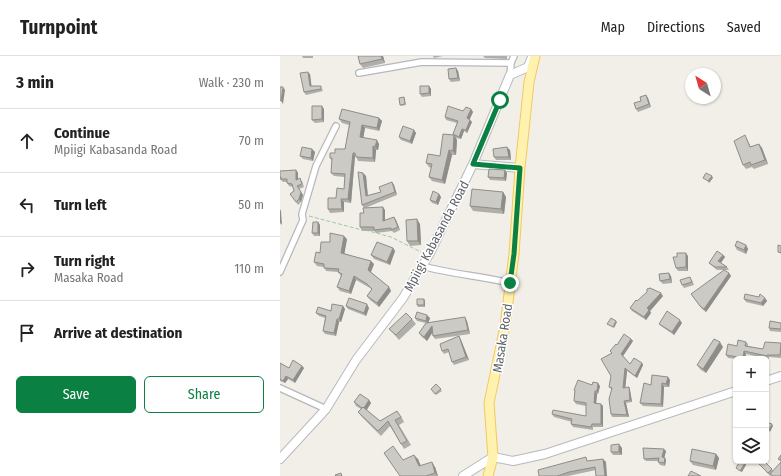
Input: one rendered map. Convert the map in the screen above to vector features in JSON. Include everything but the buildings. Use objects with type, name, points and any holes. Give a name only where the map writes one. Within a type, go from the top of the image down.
[{"type":"main road","points":[[510,75],[528,68],[534,56]]},
{"type":"main road","name":"Masaka Road","points":[[488,476],[493,457],[489,403],[505,326],[514,254],[520,168],[529,82],[534,56]]},
{"type":"main road","name":"Mpiigi Kabasanda Road","points":[[280,459],[326,409],[356,360],[403,298],[430,253],[473,164],[510,75]]},
{"type":"main road","points":[[473,164],[520,168]]},
{"type":"main road","points":[[769,380],[781,376]]},
{"type":"main road","points":[[463,476],[493,457],[513,461],[545,454],[580,444],[733,392]]},
{"type":"street","points":[[510,75],[511,63],[514,56]]},
{"type":"street","points":[[359,73],[422,62],[511,63]]},
{"type":"street","points":[[280,272],[303,220],[302,214],[316,166],[336,126]]},
{"type":"street","points":[[422,266],[436,270],[490,278],[510,283]]},
{"type":"street","points":[[280,388],[326,409]]},
{"type":"path","points":[[302,214],[391,237],[419,252],[430,253]]},
{"type":"route","points":[[500,100],[473,164],[520,168],[514,254],[510,283]]}]
